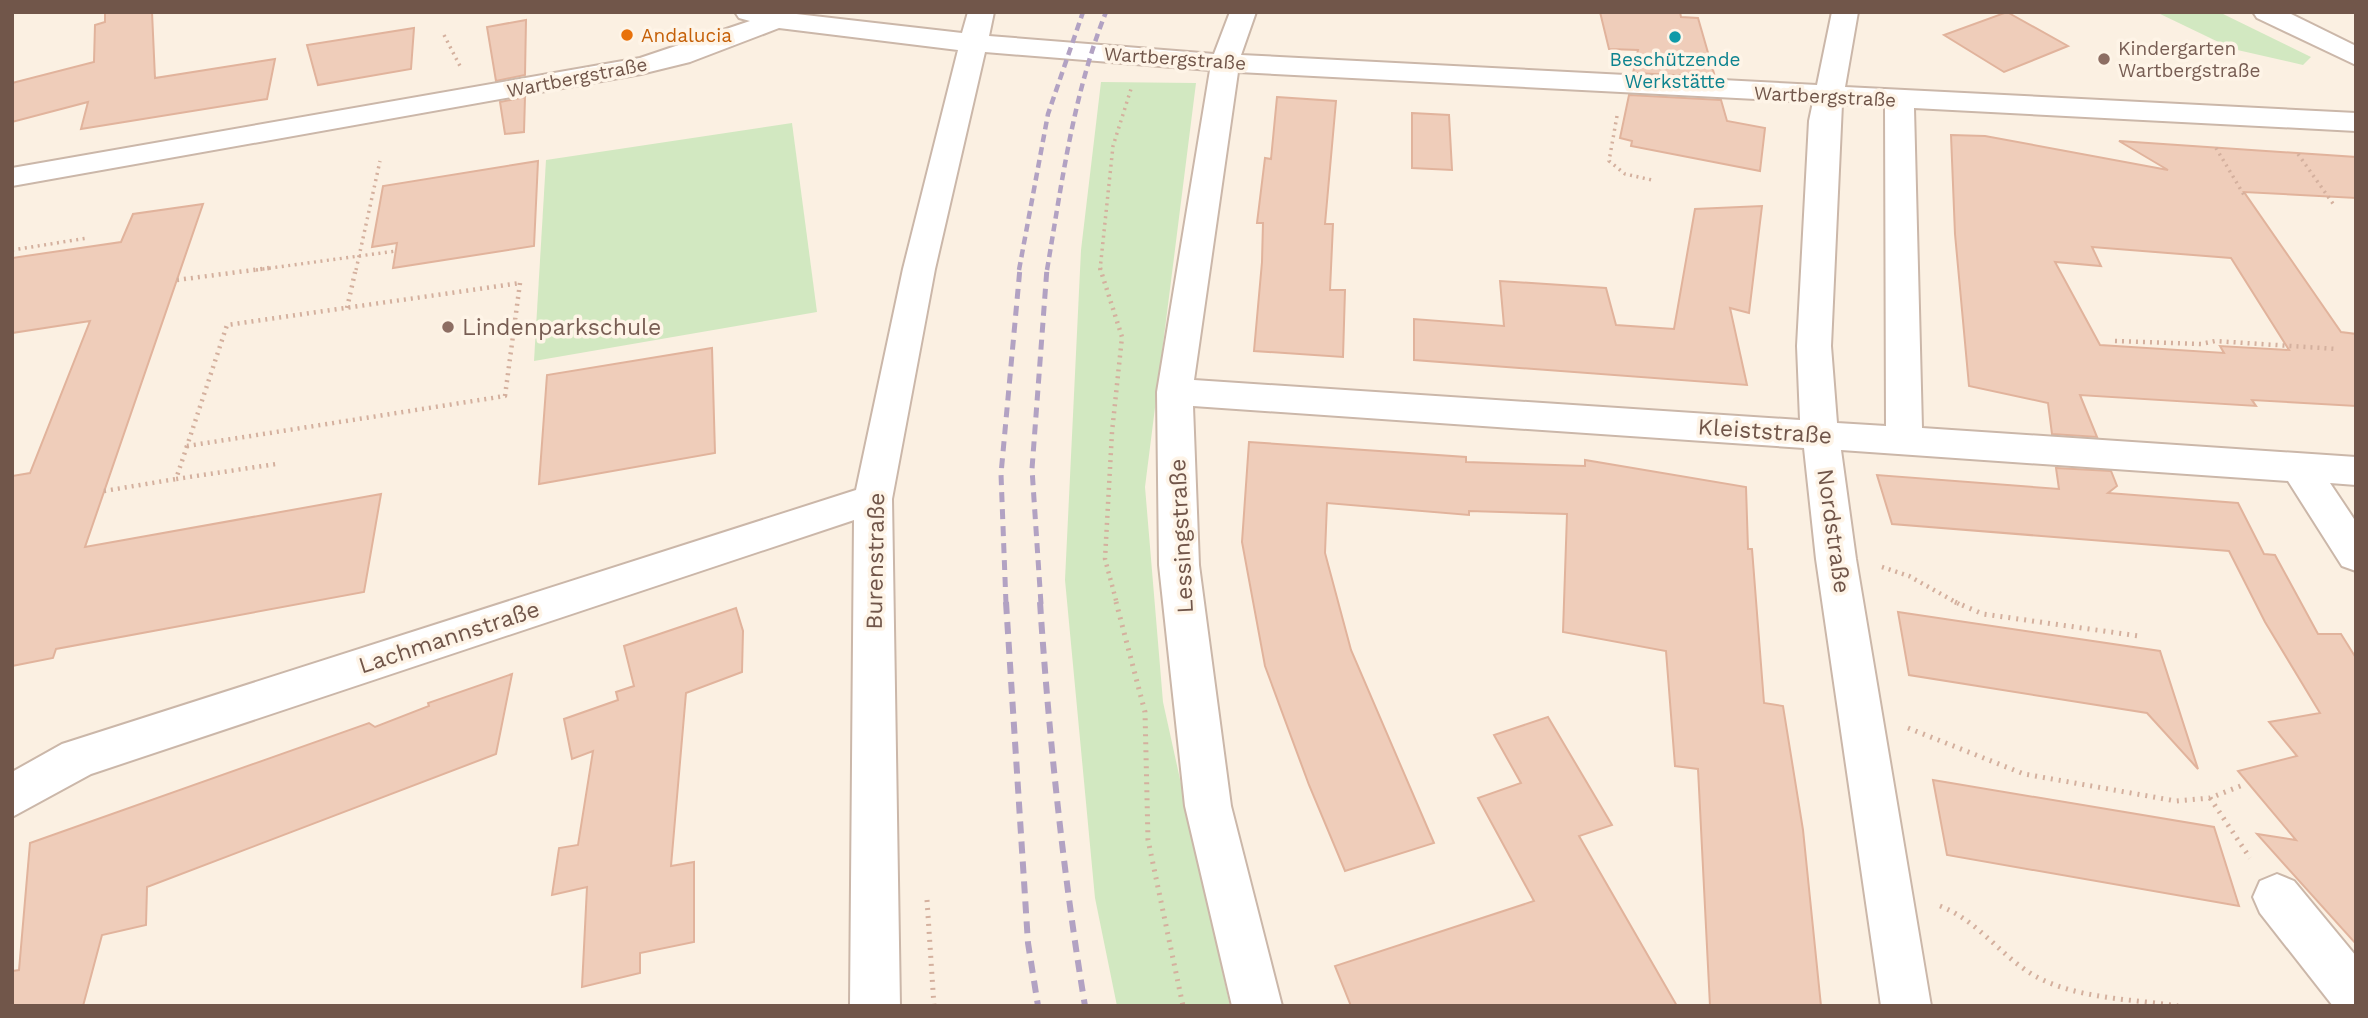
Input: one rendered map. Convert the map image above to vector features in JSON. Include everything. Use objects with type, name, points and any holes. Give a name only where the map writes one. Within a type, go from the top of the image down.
[{"type":"street","points":[[748,12],[777,20]]},
{"type":"street","name":"Lessingstraße","points":[[1243,12],[1225,63],[1175,392],[1179,565],[1208,806],[1257,1006]]},
{"type":"street","name":"Nordstraße","points":[[1845,12],[1828,97],[1814,346],[1816,399],[1836,559],[1862,710],[1906,1006]]},
{"type":"street","points":[[2266,12],[2356,57]]},
{"type":"street","name":"Wartbergstraße","points":[[12,177],[641,66],[680,56],[777,20],[978,28],[1225,63],[1828,97],[2356,122]]},
{"type":"street","name":"Burenstraße","points":[[876,1006],[873,499],[919,269],[978,28]]},
{"type":"street","points":[[1899,99],[1904,440]]},
{"type":"street","name":"Kleiststraße","points":[[1175,392],[2356,471]]},
{"type":"street","points":[[2299,467],[2356,555]]},
{"type":"street","name":"Lachmannstraße","points":[[21,790],[78,758],[873,499]]},
{"type":"street","points":[[2277,897],[2356,995]]},
{"type":"path","points":[[1624,85],[1609,161],[1626,174],[1652,180]]},
{"type":"path","points":[[1131,87],[1113,146],[1100,270],[1122,337],[1105,559],[1145,712],[1148,840],[1184,1006]]},
{"type":"path","points":[[2196,114],[2244,195]]},
{"type":"path","points":[[2272,118],[2334,205]]},
{"type":"path","points":[[347,308],[380,161]]},
{"type":"path","points":[[12,250],[88,238]]},
{"type":"path","points":[[177,280],[396,251]]},
{"type":"path","points":[[176,479],[227,325],[520,283],[505,396],[187,446]]},
{"type":"path","points":[[2115,341],[2201,344],[2215,341],[2337,349]]},
{"type":"path","points":[[104,491],[276,464]]},
{"type":"path","points":[[1836,559],[1902,571],[1963,608],[1983,614],[2139,636]]},
{"type":"path","points":[[1862,710],[2024,774],[2176,801],[2210,797],[2243,785]]},
{"type":"path","points":[[2210,797],[2277,897]]},
{"type":"path","points":[[1889,892],[1958,911],[2034,976],[2057,985],[2178,1006]]},
{"type":"path","points":[[927,897],[934,1006]]},
{"type":"green space","points":[[2156,12],[2219,12],[2311,57],[2303,65],[2233,49]]},
{"type":"green space","points":[[1101,82],[1196,83],[1145,487],[1163,702],[1230,1006],[1117,1006],[1095,898],[1065,580],[1081,250]]},
{"type":"green space","points":[[792,123],[817,312],[534,361],[546,160]]},
{"type":"building","points":[[105,12],[152,12],[155,78],[275,59],[267,99],[81,129],[88,102],[12,122],[12,83],[94,62],[95,25],[105,22]]},
{"type":"building","points":[[1600,12],[1680,12],[1681,17],[1698,18],[1715,77],[1633,73],[1638,50],[1609,49]]},
{"type":"building","points":[[2007,12],[2068,46],[2004,72],[1944,35]]},
{"type":"building","points":[[526,20],[525,75],[496,81],[487,27]]},
{"type":"building","points":[[414,28],[411,69],[318,85],[307,45]]},
{"type":"building","points":[[1629,95],[1721,100],[1727,121],[1765,128],[1760,171],[1631,146],[1632,141],[1620,138]]},
{"type":"building","points":[[525,97],[524,132],[505,134],[500,102]]},
{"type":"building","points":[[1277,97],[1336,101],[1325,224],[1333,224],[1330,290],[1345,290],[1343,357],[1254,351],[1263,223],[1257,223],[1265,158],[1271,159]]},
{"type":"building","points":[[1412,113],[1449,115],[1452,170],[1412,168]]},
{"type":"building","points":[[1951,135],[1985,136],[2168,170],[2119,141],[2356,157],[2356,198],[2244,192],[2341,332],[2356,334],[2356,406],[2252,400],[2256,406],[2080,395],[2097,437],[2052,434],[2048,403],[1969,386],[1955,234]],"holes":[[[2092,247],[2231,258],[2289,350],[2220,346],[2224,353],[2100,345],[2055,262],[2101,266]]]},
{"type":"building","points":[[538,161],[534,246],[393,268],[397,243],[372,247],[383,186]]},
{"type":"building","points":[[203,204],[85,547],[381,494],[364,592],[56,649],[53,658],[12,666],[12,476],[30,473],[90,321],[12,333],[12,258],[121,242],[133,214]]},
{"type":"building","points":[[1762,206],[1749,313],[1730,308],[1747,385],[1414,360],[1414,319],[1504,326],[1500,281],[1606,288],[1616,325],[1674,329],[1695,209]]},
{"type":"building","points":[[712,348],[715,453],[539,484],[547,375]]},
{"type":"building","points":[[1249,442],[1466,457],[1466,462],[1585,466],[1585,460],[1746,487],[1748,549],[1752,549],[1764,703],[1783,706],[1803,830],[1821,1006],[1710,1006],[1698,769],[1675,766],[1666,651],[1563,632],[1567,514],[1469,511],[1469,515],[1327,503],[1325,553],[1351,650],[1434,843],[1345,871],[1309,785],[1265,666],[1242,542]]},
{"type":"building","points":[[2056,468],[2111,471],[2117,486],[2108,493],[2238,503],[2264,554],[2275,555],[2318,634],[2341,634],[2356,658],[2356,944],[2257,834],[2296,840],[2238,771],[2297,756],[2269,722],[2320,713],[2265,622],[2229,551],[1892,524],[1877,475],[2059,489]]},
{"type":"building","points":[[736,608],[743,631],[742,672],[686,693],[671,866],[694,862],[694,942],[640,953],[640,973],[582,987],[587,887],[552,895],[559,848],[578,845],[593,751],[572,759],[564,719],[618,700],[616,692],[634,686],[624,646]]},
{"type":"building","points":[[1898,612],[2160,651],[2198,769],[2147,713],[1909,675]]},
{"type":"building","points":[[512,674],[496,754],[147,887],[146,925],[102,935],[83,1006],[12,1006],[12,971],[19,970],[30,843],[369,723],[375,727],[429,706],[428,703]]},
{"type":"building","points":[[1548,717],[1612,825],[1579,836],[1677,1006],[1351,1006],[1335,966],[1534,901],[1478,798],[1521,783],[1494,735]]},
{"type":"building","points":[[1933,780],[2214,827],[2239,906],[1947,855]]},
{"type":"railway","points":[[1019,270],[1048,114],[1083,12]]},
{"type":"railway","points":[[1047,270],[1077,107],[1106,12]]},
{"type":"railway","points":[[1006,604],[1001,474],[1020,268]]},
{"type":"railway","points":[[1041,604],[1032,469],[1047,268]]},
{"type":"railway","points":[[1006,602],[1028,943],[1038,1006]]},
{"type":"railway","points":[[1040,602],[1058,805],[1085,1006]]},
{"type":"place","name":"Andalucia","points":[[627,35]]},
{"type":"place","name":"Beschützende Werkstätte","points":[[1675,37]]},
{"type":"place","name":"Kindergarten Wartbergstraße","points":[[2104,59]]},
{"type":"place","name":"Lindenparkschule","points":[[448,327]]}]
